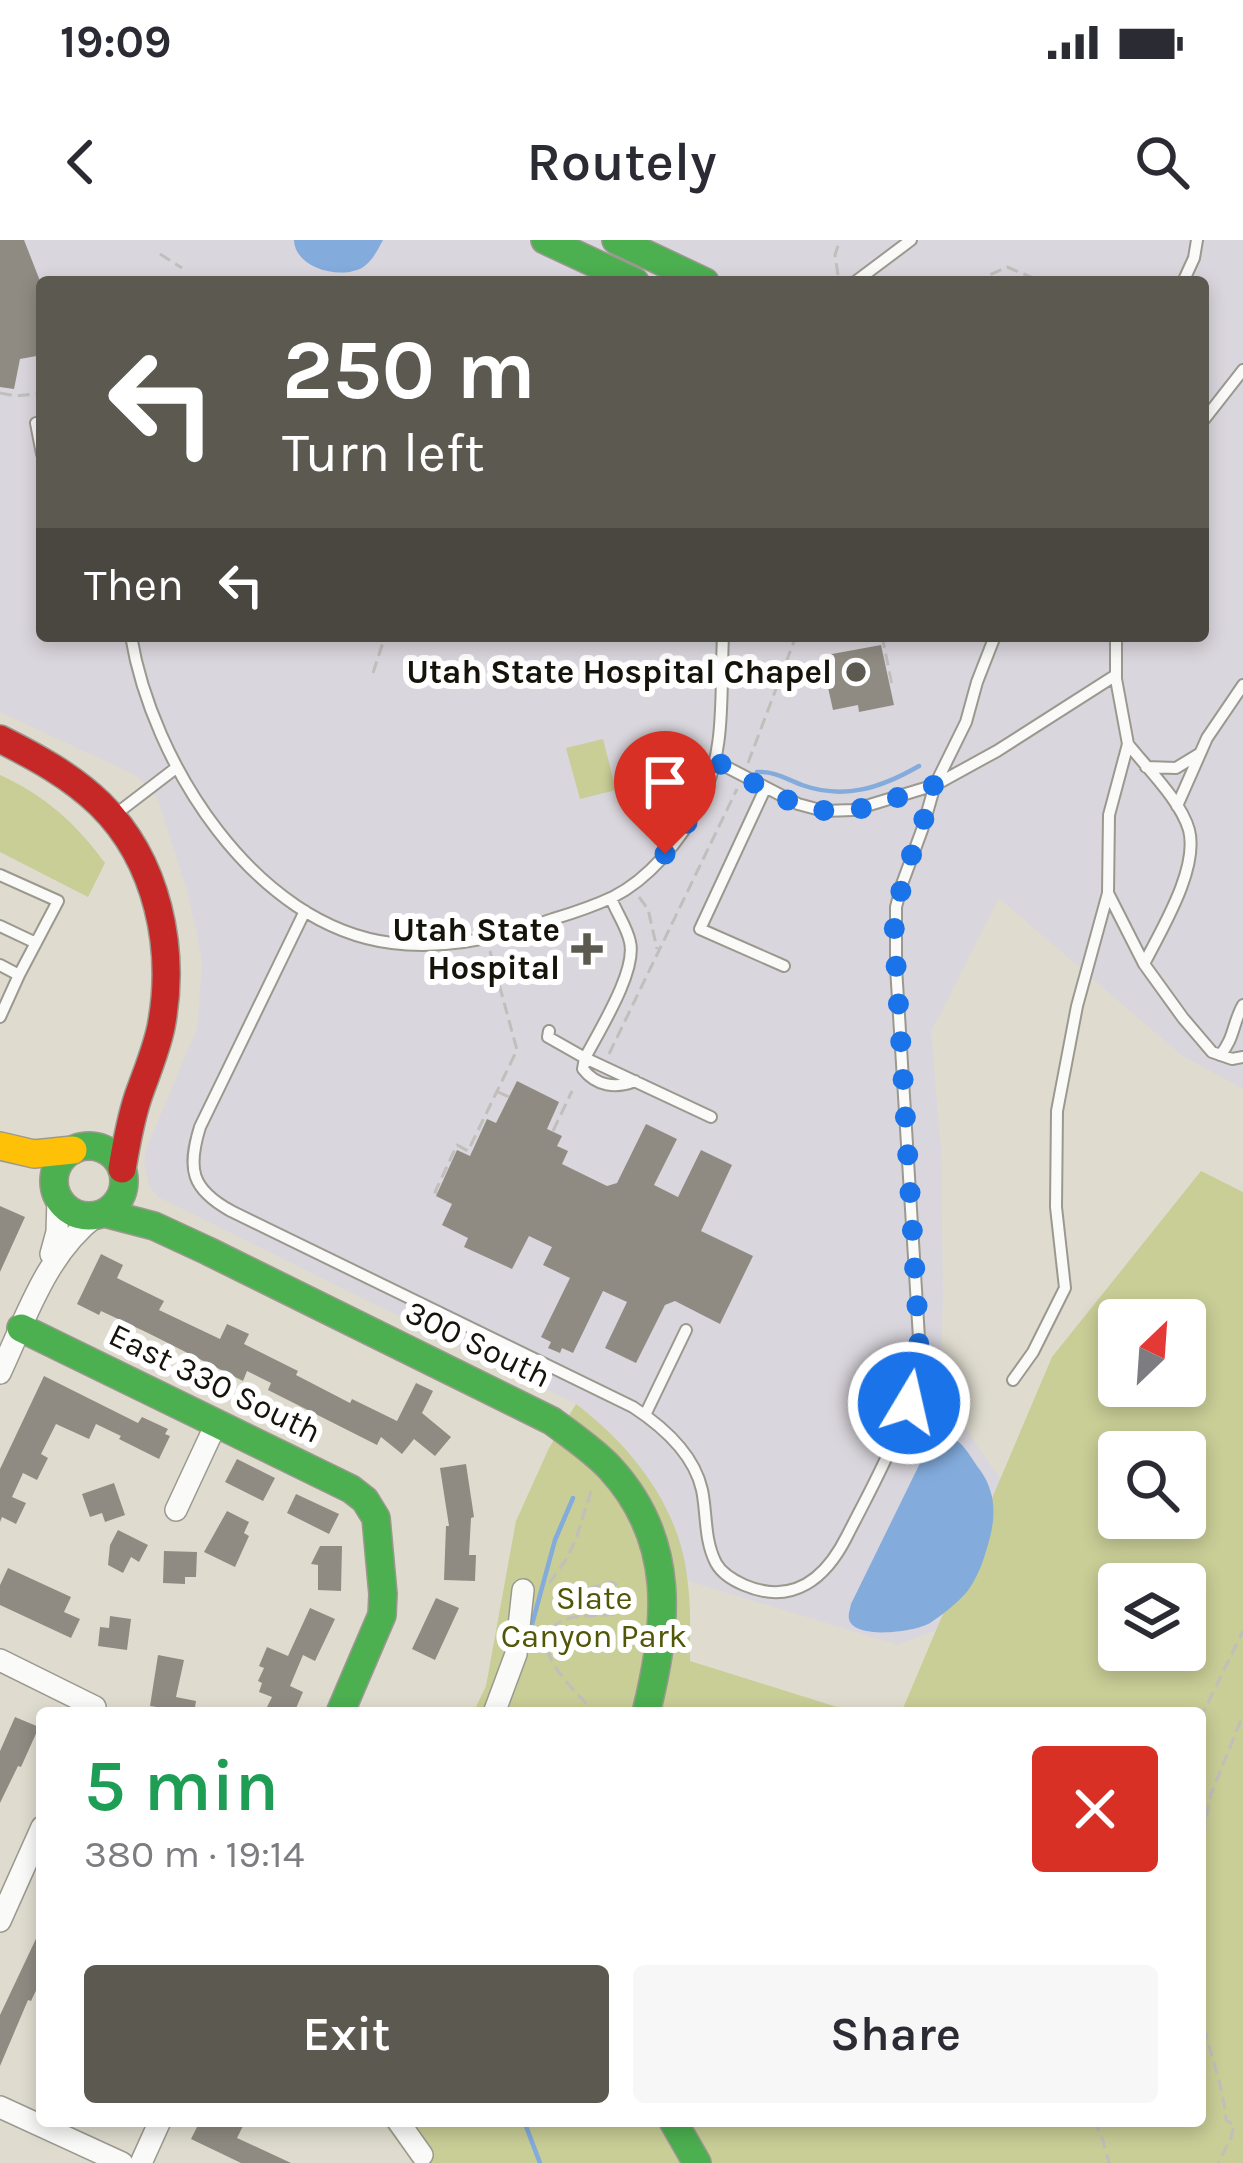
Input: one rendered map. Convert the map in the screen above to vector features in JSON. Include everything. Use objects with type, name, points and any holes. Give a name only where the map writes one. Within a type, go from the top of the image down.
[{"type":"street","points":[[545,240],[622,276]]},
{"type":"street","points":[[616,240],[692,276]]},
{"type":"street","points":[[0,740],[38,758],[81,788],[132,844],[153,890],[164,933],[166,980],[161,1024],[133,1113],[118,1202],[67,1242],[0,1373]]},
{"type":"street","points":[[42,1283],[57,1232],[57,1166],[112,1120],[151,1064]]},
{"type":"street","points":[[0,1146],[34,1154],[96,1147],[116,1158],[123,1174]]},
{"type":"street","points":[[0,1158],[76,1214],[100,1214]]},
{"type":"street","name":"300 South","points":[[123,1174],[163,1222],[208,1251]]},
{"type":"street","name":"300 South","points":[[100,1214],[154,1226],[208,1251],[552,1421],[583,1444],[620,1480],[643,1521],[658,1564],[665,1600],[647,1707]]},
{"type":"street","name":"East 330 South","points":[[21,1328],[351,1489],[373,1510],[382,1615],[343,1707]]},
{"type":"street","points":[[176,1510],[215,1424]]},
{"type":"street","points":[[499,1707],[516,1654],[523,1590]]},
{"type":"street","points":[[0,1660],[88,1707]]},
{"type":"street","points":[[0,1921],[36,1840]]},
{"type":"street","points":[[0,2108],[36,2124]]},
{"type":"street","points":[[42,2127],[122,2163]]},
{"type":"street","points":[[141,2163],[157,2127]]},
{"type":"street","points":[[402,2127],[422,2155]]},
{"type":"street","points":[[676,2127],[697,2163]]},
{"type":"lane","points":[[864,276],[911,240]]},
{"type":"lane","points":[[1186,276],[1197,240]]},
{"type":"lane","points":[[1209,413],[1243,370]]},
{"type":"lane","points":[[133,642],[153,717],[176,768],[231,846],[305,911],[358,936],[423,945],[487,938],[611,898],[665,854],[699,806],[715,761],[722,722],[723,642]]},
{"type":"lane","points":[[305,911],[200,1127],[192,1164],[198,1186],[209,1199],[645,1415],[668,1433],[693,1469],[702,1489],[705,1528],[716,1564],[728,1576],[760,1591],[790,1591],[818,1577],[831,1562],[897,1435],[915,1385],[918,1321],[894,932],[899,896],[935,785],[966,722],[993,642]]},
{"type":"lane","points":[[1013,1379],[1033,1352],[1065,1288],[1056,1207],[1057,1111],[1077,1006],[1108,893],[1109,815],[1128,744],[1116,675],[1116,642]]},
{"type":"lane","points":[[715,761],[798,805],[824,811],[853,810],[935,785],[1116,675]]},
{"type":"lane","points":[[1177,806],[1207,738],[1243,685]]},
{"type":"lane","points":[[1128,744],[1177,806],[1189,831],[1183,881],[1144,964]]},
{"type":"lane","points":[[1146,767],[1176,768],[1200,754]]},
{"type":"lane","points":[[112,817],[176,768]]},
{"type":"lane","points":[[765,789],[700,928],[784,966]]},
{"type":"lane","points":[[0,875],[58,901],[0,1017]]},
{"type":"lane","points":[[1108,893],[1144,964],[1183,1018],[1212,1052],[1232,1059],[1243,1057]]},
{"type":"lane","points":[[585,1058],[630,959],[631,945],[611,898]]},
{"type":"lane","points":[[0,926],[36,944]]},
{"type":"lane","points":[[0,965],[19,975]]},
{"type":"lane","points":[[1220,1055],[1232,1040],[1243,1005]]},
{"type":"lane","points":[[549,1030],[548,1037],[585,1058],[711,1117]]},
{"type":"lane","points":[[645,1415],[686,1330]]},
{"type":"path","points":[[838,275],[840,240]]},
{"type":"path","points":[[160,254],[182,268]]},
{"type":"path","points":[[986,276],[1007,266],[1030,276]]},
{"type":"path","points":[[0,393],[36,393]]},
{"type":"path","points":[[373,673],[383,642]]},
{"type":"path","points":[[747,768],[794,642]]},
{"type":"path","points":[[882,642],[892,685]]},
{"type":"path","points":[[609,1054],[740,782]]},
{"type":"path","points":[[638,895],[648,909],[658,952]]},
{"type":"path","points":[[437,1193],[457,1145],[468,1151],[517,1050],[487,938]]},
{"type":"path","points":[[496,1091],[509,1097]]},
{"type":"path","points":[[553,1132],[572,1091]]},
{"type":"path","points":[[590,1707],[560,1677],[547,1654],[549,1634],[557,1624],[572,1618],[617,1615],[627,1609],[624,1589],[612,1582],[562,1594],[550,1582],[576,1539],[591,1490]]},
{"type":"path","points":[[1206,1708],[1243,1631]]},
{"type":"path","points":[[1206,1820],[1211,1794],[1243,1715]]},
{"type":"path","points":[[1206,2041],[1226,2120],[1243,2125]]},
{"type":"path","points":[[1218,2163],[1234,2125]]},
{"type":"path","points":[[1097,2127],[1109,2163]]},
{"type":"shaded area","name":"Utah State Hospital","points":[[0,240],[1243,240],[1243,1089],[1181,1055],[999,898],[931,1032],[941,1149],[940,1391],[1007,1489],[954,1623],[898,1645],[688,1581],[677,1534],[593,1417],[576,1404],[158,1197],[144,1163],[146,1149],[197,1028],[202,963],[186,888],[157,797],[137,776],[0,712]]},
{"type":"green space","points":[[603,739],[616,790],[580,799],[566,748]]},
{"type":"green space","points":[[0,775],[58,812],[105,863],[88,897],[0,852]]},
{"type":"green space","points":[[1201,1171],[1243,1192],[1243,2163],[413,2163],[386,2127],[1206,2127],[1206,1707],[904,1707],[1052,1357],[1098,1300],[1098,1407],[1206,1407],[1206,1299],[1098,1299]]},
{"type":"green space","name":"Slate Canyon Park","points":[[576,1404],[617,1440],[652,1483],[684,1557],[690,1661],[837,1707],[476,1707],[486,1686],[516,1521],[549,1448]]},
{"type":"water","points":[[294,240],[383,240],[366,265],[338,272],[309,263]]},
{"type":"water","points":[[941,1434],[964,1447],[992,1496],[985,1555],[966,1593],[934,1620],[900,1631],[864,1631],[849,1620],[851,1604],[926,1451]]},
{"type":"building","points":[[0,240],[24,240],[38,276],[36,356],[20,359],[14,389],[0,387]]},
{"type":"building","name":"Utah State Hospital Chapel","points":[[881,645],[894,705],[859,712],[858,705],[833,710],[821,656]]},
{"type":"building","points":[[517,1081],[559,1102],[547,1129],[562,1136],[557,1146],[568,1151],[562,1164],[607,1186],[617,1183],[646,1124],[677,1139],[654,1185],[678,1197],[701,1150],[732,1165],[701,1231],[753,1256],[720,1324],[675,1301],[665,1305],[636,1363],[605,1348],[627,1302],[603,1291],[573,1353],[562,1348],[560,1353],[548,1348],[551,1342],[541,1337],[570,1278],[543,1265],[552,1247],[529,1236],[512,1269],[464,1247],[468,1238],[442,1225],[452,1204],[436,1196],[457,1150],[470,1156],[487,1119],[496,1123]]},
{"type":"building","points":[[0,1206],[25,1217],[0,1272]]},
{"type":"building","points":[[101,1254],[123,1265],[117,1278],[164,1301],[159,1310],[220,1339],[227,1324],[249,1334],[244,1344],[350,1403],[352,1399],[397,1421],[416,1383],[433,1391],[422,1413],[451,1437],[435,1456],[414,1439],[402,1454],[381,1437],[377,1445],[268,1390],[271,1383],[247,1371],[243,1381],[101,1311],[99,1315],[77,1304]]},
{"type":"building","points":[[44,1376],[138,1423],[142,1417],[168,1429],[165,1434],[170,1436],[159,1459],[96,1424],[89,1439],[56,1424],[41,1454],[48,1458],[37,1480],[23,1473],[12,1497],[26,1503],[16,1524],[2,1517],[0,1522],[0,1469]]},
{"type":"building","points":[[237,1459],[275,1478],[263,1501],[225,1482]]},
{"type":"building","points":[[466,1464],[474,1517],[469,1555],[476,1555],[475,1581],[444,1580],[449,1526],[440,1468]]},
{"type":"building","points":[[114,1483],[125,1515],[105,1522],[102,1513],[90,1517],[82,1494]]},
{"type":"building","points":[[296,1494],[339,1514],[329,1534],[287,1513]]},
{"type":"building","points":[[227,1511],[249,1522],[244,1533],[249,1536],[235,1567],[204,1552]]},
{"type":"building","points":[[118,1530],[148,1545],[139,1562],[131,1557],[123,1573],[108,1565]]},
{"type":"building","points":[[320,1546],[342,1546],[341,1591],[318,1590],[318,1565],[311,1564]]},
{"type":"building","points":[[164,1551],[197,1552],[196,1577],[185,1577],[185,1584],[163,1583]]},
{"type":"building","points":[[8,1568],[71,1597],[64,1612],[80,1619],[71,1638],[0,1605],[0,1585]]},
{"type":"building","points":[[436,1598],[459,1608],[435,1660],[412,1649]]},
{"type":"building","points":[[310,1608],[335,1619],[315,1661],[303,1655],[290,1686],[303,1692],[297,1707],[267,1707],[272,1697],[259,1692],[264,1668],[259,1666],[267,1647],[288,1656]]},
{"type":"building","points":[[110,1616],[131,1619],[127,1650],[98,1646],[100,1627],[109,1628]]},
{"type":"building","points":[[158,1655],[184,1660],[176,1697],[196,1701],[195,1707],[150,1706]]},
{"type":"building","points":[[15,1717],[36,1726],[21,1767],[0,1803],[0,1751]]},
{"type":"building","points":[[36,1939],[36,1991],[0,2066],[0,2015]]},
{"type":"building","points":[[197,2127],[242,2127],[237,2138],[291,2163],[241,2163],[191,2139]]},
{"type":"waterway","points":[[757,772],[818,789],[847,791],[876,786],[919,766]]},
{"type":"waterway","points":[[528,1639],[555,1540],[573,1498]]},
{"type":"waterway","points":[[526,2127],[540,2163]]},
{"type":"traffic: fast","points":[[545,240],[622,276]]},
{"type":"traffic: fast","points":[[616,240],[692,276]]},
{"type":"traffic: fast","points":[[89,1146],[114,1156],[124,1181],[114,1206],[89,1216],[64,1206],[54,1181],[64,1156],[89,1146]]},
{"type":"traffic: fast","points":[[104,1213],[154,1226],[208,1251],[552,1421],[603,1461],[632,1496],[657,1554],[662,1616],[647,1707]]},
{"type":"traffic: fast","points":[[21,1328],[365,1500],[376,1518],[382,1615],[343,1707]]},
{"type":"traffic: fast","points":[[676,2127],[697,2163]]},
{"type":"traffic: slow","points":[[0,1146],[34,1154],[73,1150]]},
{"type":"traffic: jam","points":[[0,739],[53,768],[100,804],[136,852],[158,908],[166,967],[161,1027],[133,1115],[122,1169]]},
{"type":"place","name":"Utah State Hospital Chapel","points":[[856,672]]},
{"type":"place","name":"Utah State Hospital","points":[[587,949]]},
{"type":"route","points":[[665,854],[699,806],[715,761],[798,805],[824,811],[853,810],[935,785],[902,884],[894,932],[919,1338],[909,1403]]}]
